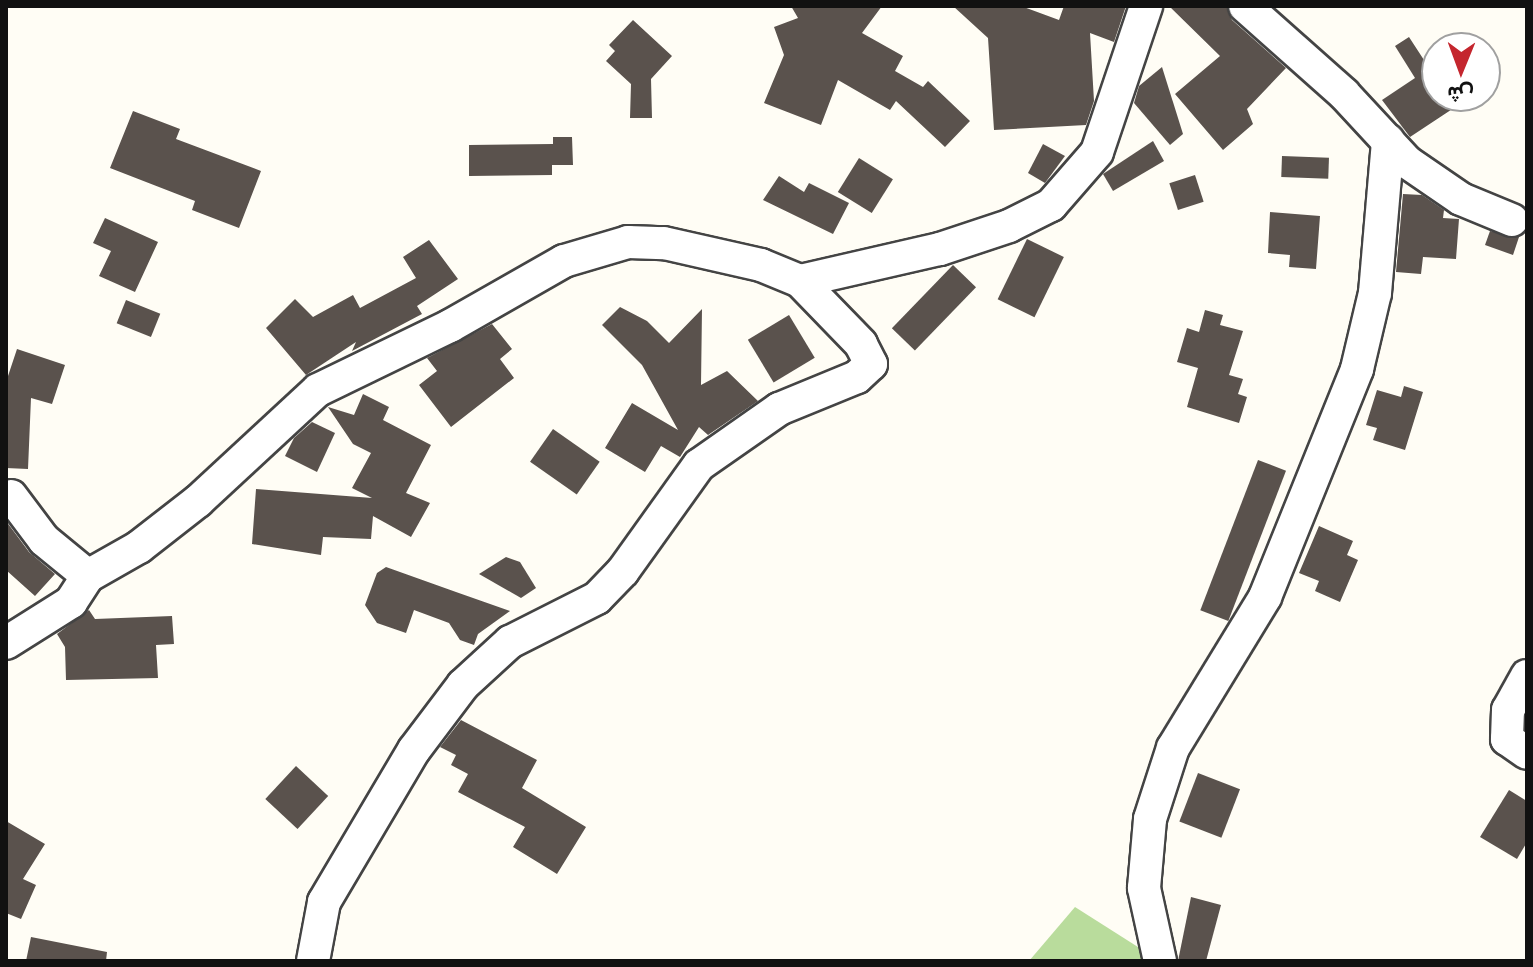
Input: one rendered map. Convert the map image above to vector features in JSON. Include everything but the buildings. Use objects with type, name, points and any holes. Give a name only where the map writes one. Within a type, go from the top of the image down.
[{"type":"street","points":[[800,281],[940,249],[1009,226],[1051,205],[1097,152],[1146,6]]},
{"type":"street","points":[[1245,6],[1344,94],[1407,162],[1461,199],[1512,220]]},
{"type":"street","points":[[1160,961],[1144,888],[1150,819],[1173,748],[1265,597],[1357,369],[1375,293],[1388,141]]},
{"type":"street","points":[[6,643],[71,602],[88,576],[139,547],[198,501],[318,390],[450,326],[564,261],[628,242],[664,243],[761,265],[800,281],[861,344],[871,364],[857,377],[779,409],[699,465],[623,571],[597,598],[510,642],[463,685],[414,750],[324,902],[313,961]]},
{"type":"street","points":[[11,496],[44,540],[88,576]]},
{"type":"street","points":[[1527,676],[1508,710],[1507,739],[1527,753]]},
{"type":"green space","points":[[1075,907],[1160,961],[1029,961]]}]
